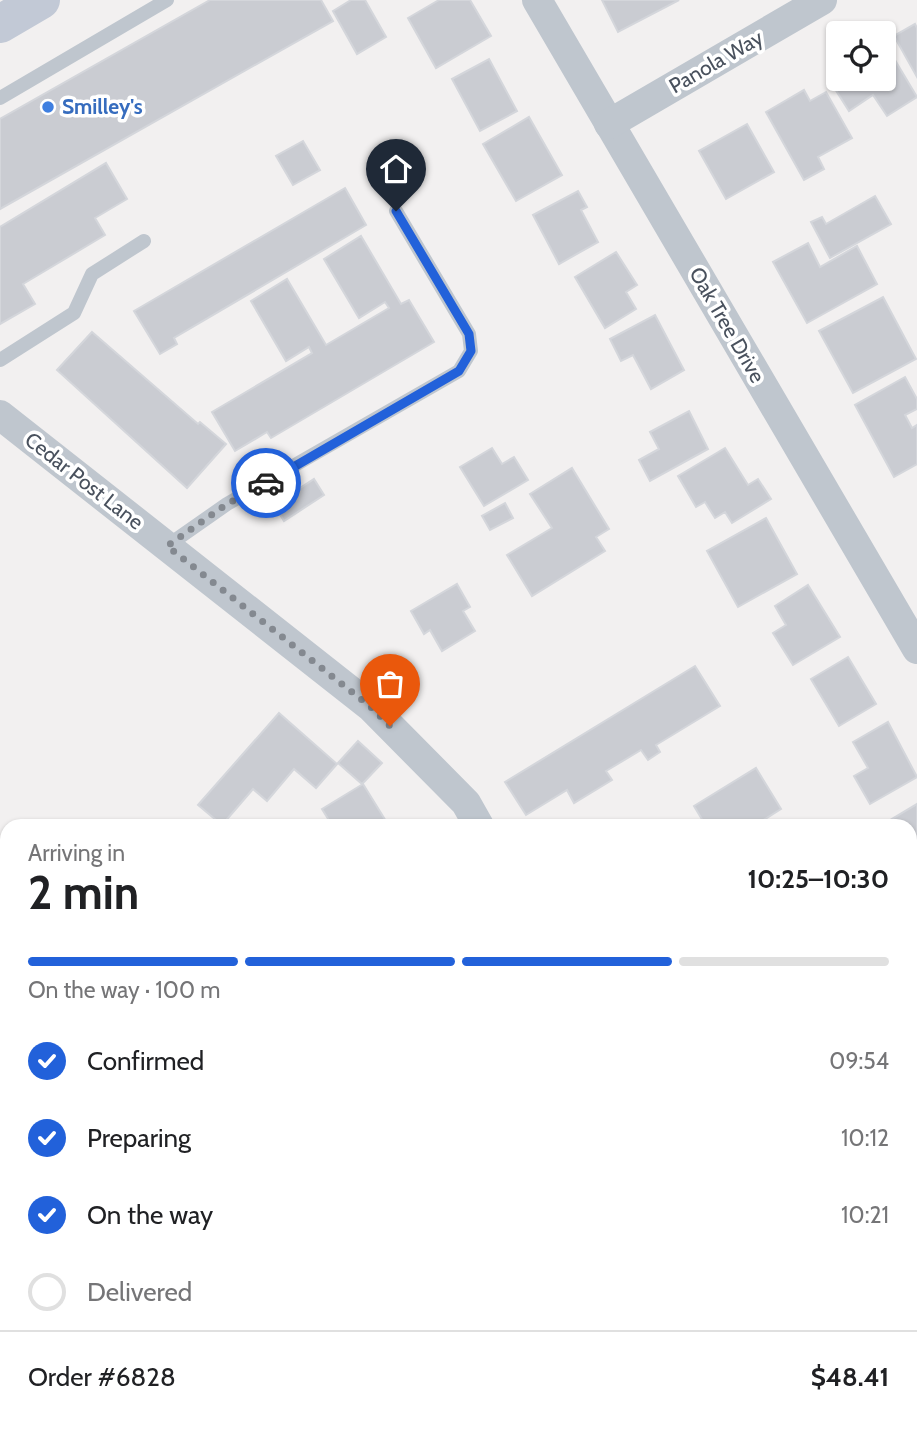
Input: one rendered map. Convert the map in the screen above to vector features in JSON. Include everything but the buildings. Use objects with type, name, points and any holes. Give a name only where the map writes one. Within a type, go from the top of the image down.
[{"type":"main road","points":[[0,24],[41,0]]},
{"type":"street","name":"Oak Tree Drive","points":[[537,0],[917,649]]},
{"type":"street","name":"Panola Way","points":[[609,124],[822,0]]},
{"type":"street","name":"Cedar Post Lane","points":[[0,415],[371,707],[466,803],[475,819]]},
{"type":"lane","points":[[0,98],[167,0]]},
{"type":"lane","points":[[167,546],[227,504],[459,371],[471,351],[469,334],[396,211]]},
{"type":"lane","points":[[0,360],[74,313],[92,274],[144,241]]},
{"type":"way so far","points":[[266,483],[227,504],[167,546],[371,707],[390,726]]},
{"type":"place","name":"Smilley's","points":[[48,107]]},
{"type":"route","points":[[266,483],[459,371],[471,351],[469,334],[396,211]]}]
